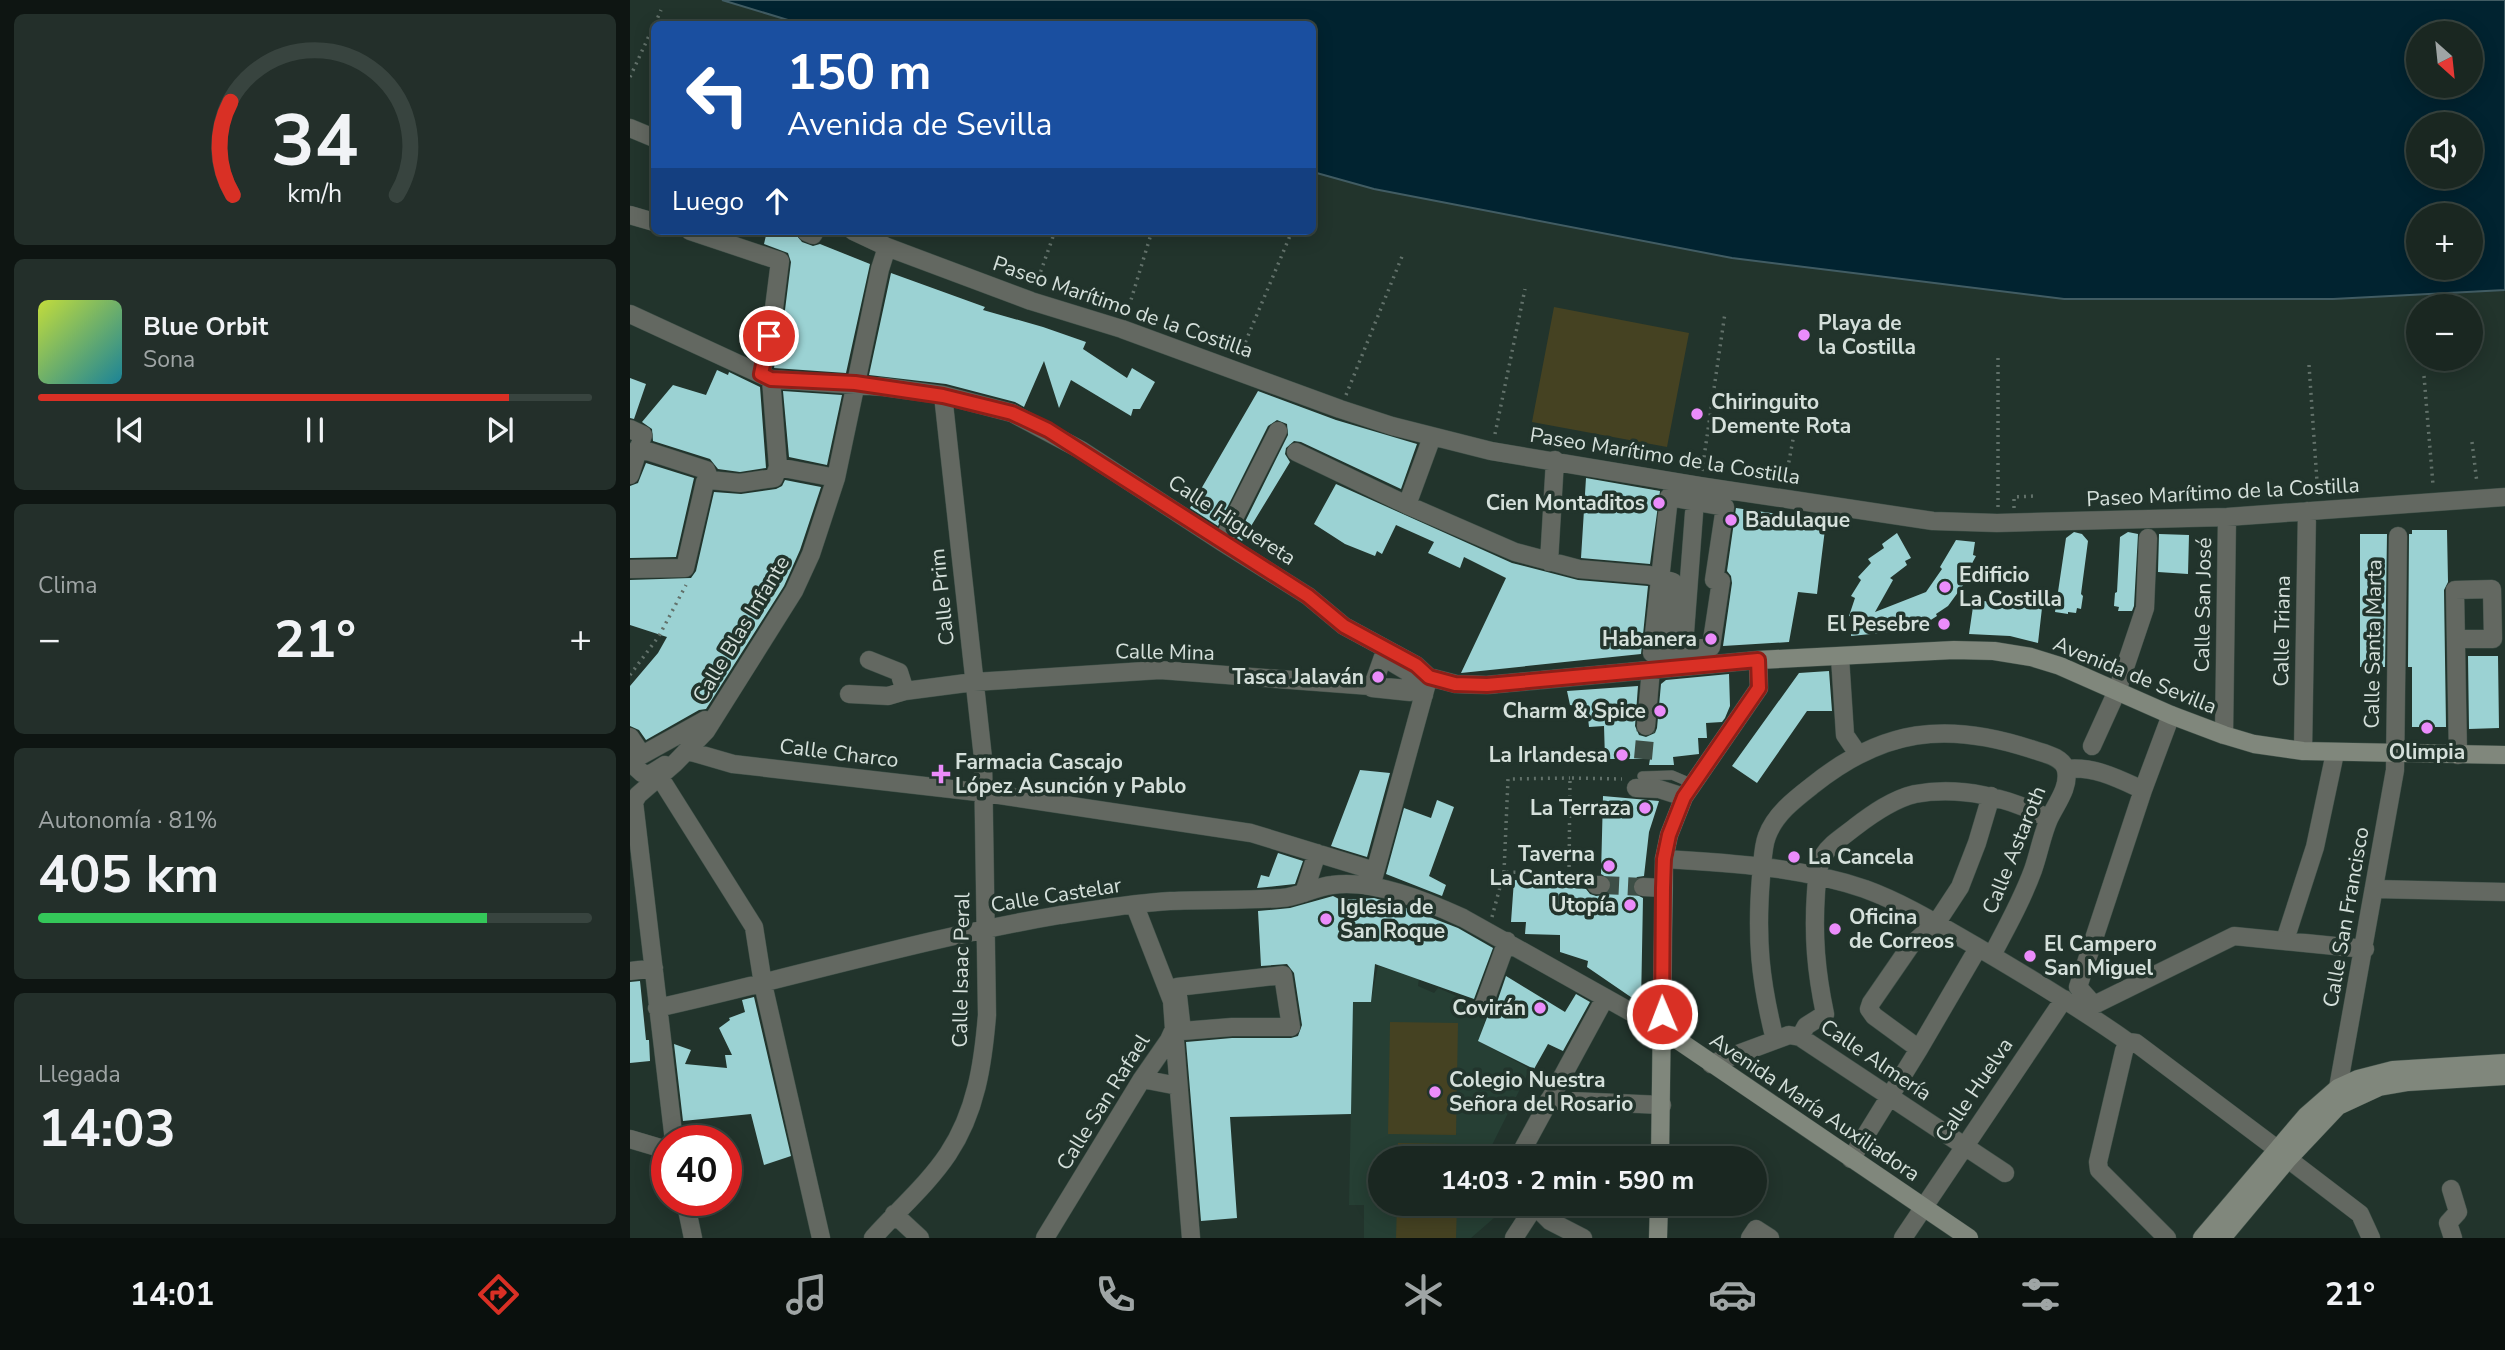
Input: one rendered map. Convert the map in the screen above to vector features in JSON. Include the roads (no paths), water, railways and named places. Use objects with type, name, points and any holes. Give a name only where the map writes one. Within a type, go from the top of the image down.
[{"type":"street","points":[[630,128],[651,137]]},
{"type":"street","points":[[630,215],[651,221]]},
{"type":"street","points":[[702,235],[780,261],[766,377],[778,467],[774,478],[740,483],[707,481]]},
{"type":"street","name":"Paseo Marítimo de la Costilla","points":[[862,235],[1031,301],[1122,329],[1340,410],[1491,451],[1700,486],[1933,521],[2064,523],[2227,517],[2505,497]]},
{"type":"street","name":"Calle Blas Infante","points":[[654,968],[634,802],[688,751],[794,592],[811,554],[836,478],[887,247]]},
{"type":"street","points":[[630,314],[766,377]]},
{"type":"street","name":"Calle Higuereta","points":[[766,377],[855,383],[943,396],[1012,413],[1048,430],[1308,596],[1344,626],[1416,665],[1429,677],[1455,684],[1487,685],[1683,658]]},
{"type":"street","name":"Calle Prim","points":[[943,396],[986,793]]},
{"type":"street","points":[[1222,542],[1277,437]]},
{"type":"street","points":[[1407,505],[1432,437]]},
{"type":"street","points":[[630,475],[637,438],[706,470],[707,481],[685,568],[630,569]]},
{"type":"street","points":[[1296,452],[1407,505],[1515,552],[1579,569],[1660,578]]},
{"type":"street","points":[[1549,562],[1555,460]]},
{"type":"street","points":[[778,467],[836,478]]},
{"type":"street","points":[[1646,726],[1659,663],[1652,653],[1669,498],[1725,507],[1714,580],[1721,581],[1711,647],[1683,658],[1694,513]]},
{"type":"street","name":"Calle Triana","points":[[2303,751],[2313,511]]},
{"type":"street","name":"Calle San José","points":[[2224,735],[2227,517]]},
{"type":"street","name":"Calle Santa Marta","points":[[2394,754],[2398,536]]},
{"type":"street","points":[[2092,746],[2117,691],[2144,608],[2148,538]]},
{"type":"street","points":[[2456,639],[2458,755]]},
{"type":"street","name":"Avenida de Sevilla","points":[[1683,658],[1758,660],[1955,650],[1994,651],[2050,663],[2171,715],[2224,735],[2264,746],[2335,753],[2505,755]]},
{"type":"street","points":[[1372,686],[1383,657],[1410,673],[1417,692]]},
{"type":"street","points":[[1840,657],[1845,736],[1858,754]]},
{"type":"street","points":[[869,660],[900,672],[905,691]]},
{"type":"street","points":[[1660,1146],[1664,859],[1669,835],[1688,791],[1759,688],[1758,660]]},
{"type":"street","name":"Calle Mina","points":[[849,694],[888,696],[905,691],[974,682],[1160,670],[1372,686],[1417,692]]},
{"type":"street","points":[[1373,876],[1417,692],[1429,677]]},
{"type":"street","points":[[2090,1009],[2078,987],[2143,788],[2171,715]]},
{"type":"street","points":[[630,737],[642,755],[705,720],[702,731],[675,759],[649,775],[630,764]]},
{"type":"street","points":[[630,743],[642,760],[702,731]]},
{"type":"street","name":"Calle Astaroth","points":[[1775,1040],[1759,960],[1758,919],[1762,865],[1766,837],[1775,820],[1797,798],[1825,776],[1875,745],[1931,733],[2007,741],[2061,761],[2066,769],[2065,784],[2049,820],[2034,869],[2017,910],[1919,1049],[1851,1159]]},
{"type":"street","name":"Calle Charco","points":[[688,751],[733,764],[986,793],[1251,833],[1315,852]]},
{"type":"street","points":[[2285,940],[2315,847],[2335,753]]},
{"type":"street","name":"Calle San Francisco","points":[[2338,1088],[2365,949],[2395,770],[2394,754]]},
{"type":"street","points":[[630,764],[654,781],[754,927],[763,984],[821,1238]]},
{"type":"street","points":[[2066,769],[2083,768],[2143,788]]},
{"type":"street","points":[[1639,782],[1659,789],[1688,791]]},
{"type":"street","points":[[1800,1037],[1806,1026],[1825,1014],[1815,956],[1817,877],[1822,857],[1834,843],[1890,803],[1913,795],[1935,792],[1991,796],[2019,804],[2049,820]]},
{"type":"street","name":"Calle Isaac Peral","points":[[873,1238],[948,1154],[976,1094],[987,1015],[984,929],[986,793]]},
{"type":"street","points":[[1919,1049],[1874,1016],[1869,1009],[1912,945],[1937,922],[1960,887],[1991,796]]},
{"type":"street","name":"Avenida María Auxiliadora","points":[[1315,852],[1321,844],[1370,863],[1373,866],[1373,876],[1486,929],[1663,1030],[1969,1238]]},
{"type":"street","points":[[1304,892],[1301,891],[1315,852]]},
{"type":"street","points":[[1664,859],[1762,865],[1817,877],[1862,888],[1937,922],[2064,999],[2090,1009],[2128,1042],[2136,1043],[2360,1214],[2371,1238]]},
{"type":"street","name":"Calle Castelar","points":[[657,1008],[984,929],[1062,915],[1165,902],[1283,898],[1331,880],[1346,879],[1368,883],[1373,876]]},
{"type":"street","points":[[1643,887],[1663,888]]},
{"type":"street","points":[[2375,889],[2505,891]]},
{"type":"street","name":"Calle San Rafael","points":[[1045,1238],[1142,1079],[1178,1030],[1172,1000],[1135,906]]},
{"type":"street","points":[[2090,1009],[2234,936],[2365,949]]},
{"type":"street","points":[[1483,1004],[1507,941]]},
{"type":"street","points":[[630,971],[654,968],[672,1125]]},
{"type":"street","points":[[1178,1030],[1291,1027],[1283,975],[1177,988],[1178,1086],[1191,1238]]},
{"type":"street","points":[[1525,1146],[1605,998]]},
{"type":"street","name":"Calle Huelva","points":[[1903,1238],[2064,999]]},
{"type":"street","name":"Calle Almería","points":[[1711,1064],[1789,1035],[1800,1037],[2005,1173]]},
{"type":"street","points":[[2128,1042],[2098,1162],[2099,1170],[2167,1238]]},
{"type":"street","points":[[2222,1238],[2321,1101],[2338,1088],[2366,1076],[2393,1070],[2505,1063]]},
{"type":"street","points":[[2202,1238],[2283,1154],[2338,1106],[2379,1087],[2408,1082],[2505,1076]]},
{"type":"street","points":[[1142,1079],[1178,1086]]},
{"type":"street","points":[[1549,1100],[1662,1105]]},
{"type":"street","points":[[630,1139],[651,1145]]},
{"type":"street","points":[[2451,1189],[2458,1212],[2448,1223],[2453,1238]]},
{"type":"street","points":[[894,1214],[920,1238]]},
{"type":"street","points":[[688,1216],[693,1238]]},
{"type":"street","points":[[1514,1238],[1527,1216]]},
{"type":"street","points":[[1545,1216],[1583,1238]]},
{"type":"street","points":[[1658,1238],[1659,1216]]},
{"type":"street","points":[[1750,1238],[1756,1229],[1770,1238]]},
{"type":"water","points":[[722,0],[2505,0],[2505,290],[2333,299],[2064,299],[1732,258],[1374,189],[1316,173],[1316,21],[791,21]]},
{"type":"tunnel","points":[[1643,759],[1646,726]]},
{"type":"tunnel","points":[[1601,885],[1643,887]]},
{"type":"place","name":"Playa de la Costilla","points":[[1804,335]]},
{"type":"place","name":"Chiringuito Demente Rota","points":[[1697,414]]},
{"type":"place","name":"Cien Montaditos","points":[[1659,503]]},
{"type":"place","name":"Badulaque","points":[[1731,520]]},
{"type":"place","name":"Edificio La Costilla","points":[[1945,587]]},
{"type":"place","name":"El Pesebre","points":[[1944,624]]},
{"type":"place","name":"Habanera","points":[[1711,639]]},
{"type":"place","name":"Tasca Jalaván","points":[[1378,677]]},
{"type":"place","name":"Charm & Spice","points":[[1660,711]]},
{"type":"place","name":"Olimpia","points":[[2427,728]]},
{"type":"place","name":"La Irlandesa","points":[[1622,755]]},
{"type":"place","name":"Farmacia Cascajo López Asunción y Pablo","points":[[941,774]]},
{"type":"place","name":"La Terraza","points":[[1645,808]]},
{"type":"place","name":"La Cancela","points":[[1794,857]]},
{"type":"place","name":"Taverna La Cantera","points":[[1609,866]]},
{"type":"place","name":"Utopía","points":[[1630,905]]},
{"type":"place","name":"Iglesia de San Roque","points":[[1326,919]]},
{"type":"place","name":"Oficina de Correos","points":[[1835,929]]},
{"type":"place","name":"El Campero San Miguel","points":[[2030,956]]},
{"type":"place","name":"Covirán","points":[[1540,1008]]},
{"type":"place","name":"Colegio Nuestra Señora del Rosario","points":[[1435,1092]]}]
